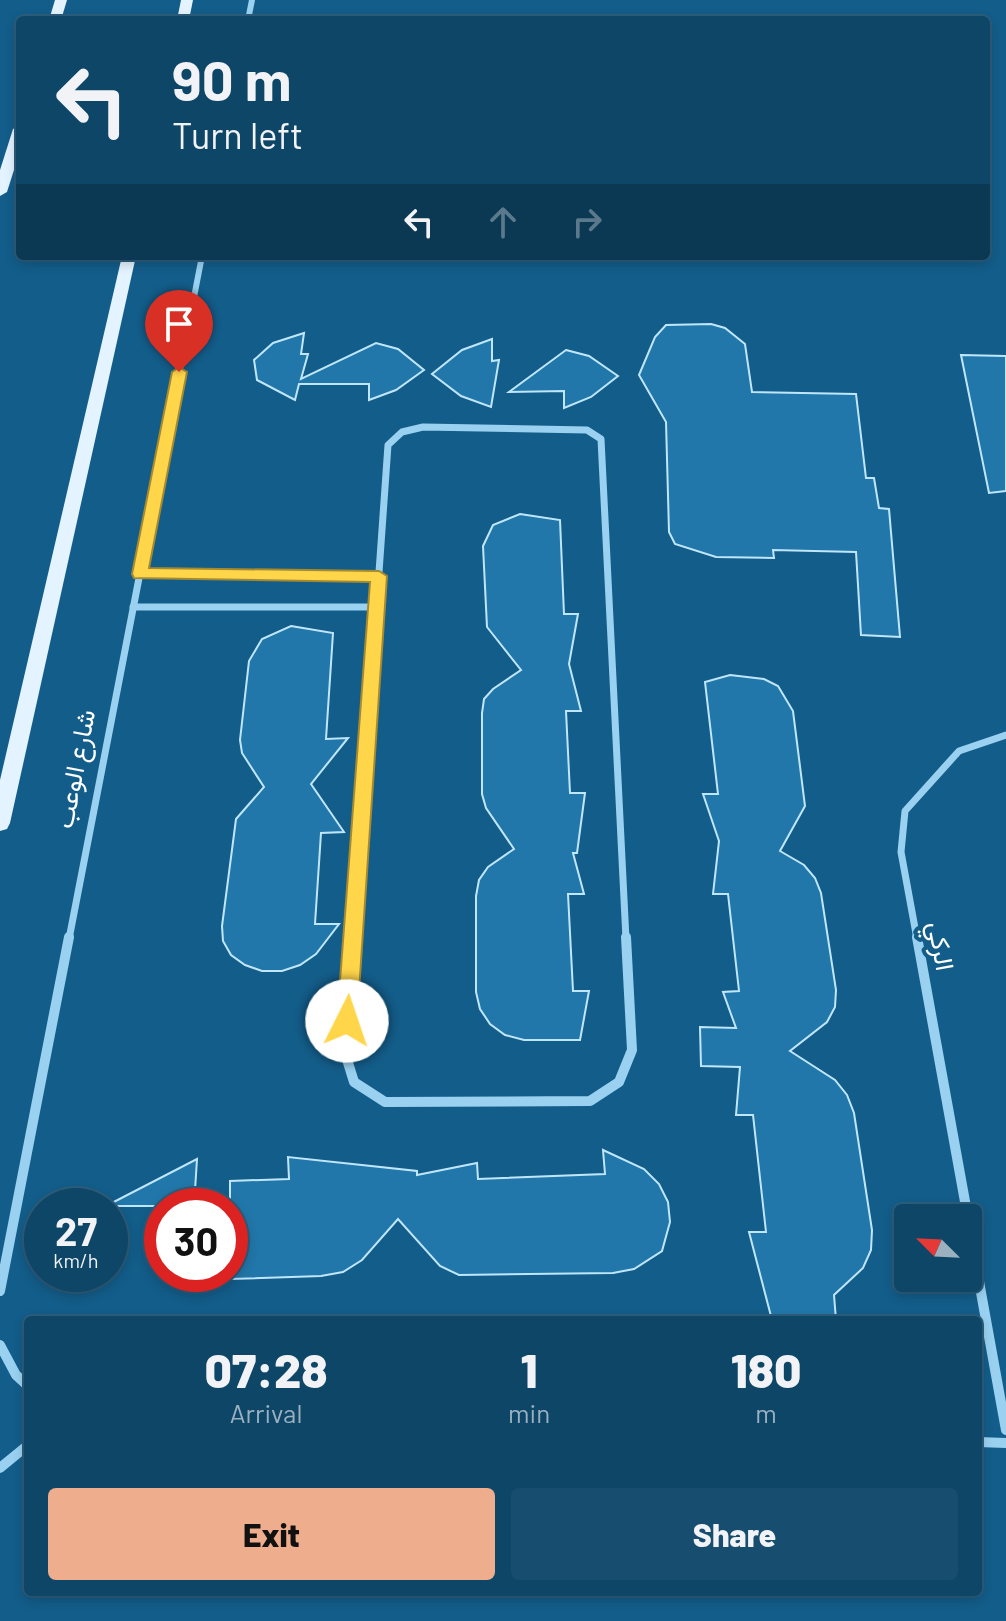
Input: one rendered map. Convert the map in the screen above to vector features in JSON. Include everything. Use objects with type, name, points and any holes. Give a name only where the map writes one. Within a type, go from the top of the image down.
[{"type":"main road","points":[[0,192],[16,142]]},
{"type":"main road","points":[[0,823],[128,260]]},
{"type":"street","name":"شارع الوعب","points":[[0,1291],[201,260]]},
{"type":"street","points":[[423,427],[587,430],[601,439],[632,1050],[619,1082],[590,1101],[385,1102],[354,1082],[345,1053],[377,607],[388,445],[402,432],[423,427]]},
{"type":"street","points":[[140,574],[379,576]]},
{"type":"street","points":[[133,607],[377,607]]},
{"type":"street","name":"الركي","points":[[965,1204],[901,852],[905,811],[934,776],[959,751],[1006,735]]},
{"type":"street","name":"الركي","points":[[981,1292],[1006,1430]]},
{"type":"street","points":[[0,1345],[16,1375],[24,1382]]},
{"type":"street","points":[[982,1442],[1006,1443]]},
{"type":"street","points":[[0,1468],[24,1448]]},
{"type":"building","points":[[711,324],[725,328],[745,344],[752,392],[856,394],[866,478],[874,478],[879,508],[889,509],[900,637],[861,635],[856,552],[773,550],[774,558],[716,557],[675,544],[669,532],[666,422],[639,375],[655,337],[666,325]]},
{"type":"building","points":[[304,333],[301,354],[308,354],[301,379],[376,343],[398,349],[424,370],[396,390],[369,400],[369,384],[299,384],[295,400],[257,380],[254,360],[273,343]]},
{"type":"building","points":[[492,339],[492,361],[499,360],[491,407],[461,396],[432,374],[462,350]]},
{"type":"building","points":[[566,350],[589,356],[618,376],[591,397],[564,408],[564,391],[509,392]]},
{"type":"building","points":[[961,355],[1006,356],[1006,491],[989,493]]},
{"type":"building","points":[[520,514],[560,520],[564,614],[578,614],[569,664],[581,711],[566,711],[570,793],[585,793],[577,853],[573,853],[584,894],[568,894],[573,991],[589,991],[580,1040],[524,1040],[505,1035],[490,1024],[480,1009],[476,992],[476,896],[479,880],[488,867],[514,849],[486,808],[482,794],[482,713],[484,699],[493,689],[521,670],[487,627],[483,546],[493,525]]},
{"type":"building","points":[[291,626],[333,633],[326,739],[348,738],[311,784],[344,832],[321,833],[315,924],[339,924],[316,954],[300,965],[282,971],[262,971],[245,965],[231,955],[223,941],[222,926],[236,819],[264,787],[242,753],[240,740],[249,661],[262,639]]},
{"type":"building","points":[[730,675],[764,679],[778,686],[793,711],[805,806],[780,851],[804,865],[815,878],[821,893],[836,990],[835,1007],[827,1022],[790,1051],[835,1080],[847,1095],[854,1113],[872,1230],[871,1250],[863,1268],[834,1295],[836,1316],[771,1316],[749,1232],[766,1232],[753,1115],[736,1115],[740,1067],[701,1066],[700,1027],[736,1028],[723,992],[739,991],[728,894],[713,894],[719,841],[703,794],[718,794],[705,682]]},
{"type":"building","points":[[603,1150],[644,1169],[659,1184],[668,1202],[670,1222],[662,1251],[634,1269],[613,1273],[459,1275],[440,1266],[398,1219],[362,1260],[343,1272],[321,1276],[248,1278],[248,1188],[230,1188],[230,1181],[289,1179],[288,1157],[417,1171],[417,1175],[477,1163],[478,1179],[605,1174]]},
{"type":"building","points":[[197,1159],[195,1188],[144,1188],[144,1206],[128,1206],[128,1195]]},
{"type":"route","points":[[179,372],[140,574],[379,576],[347,1021]]}]
